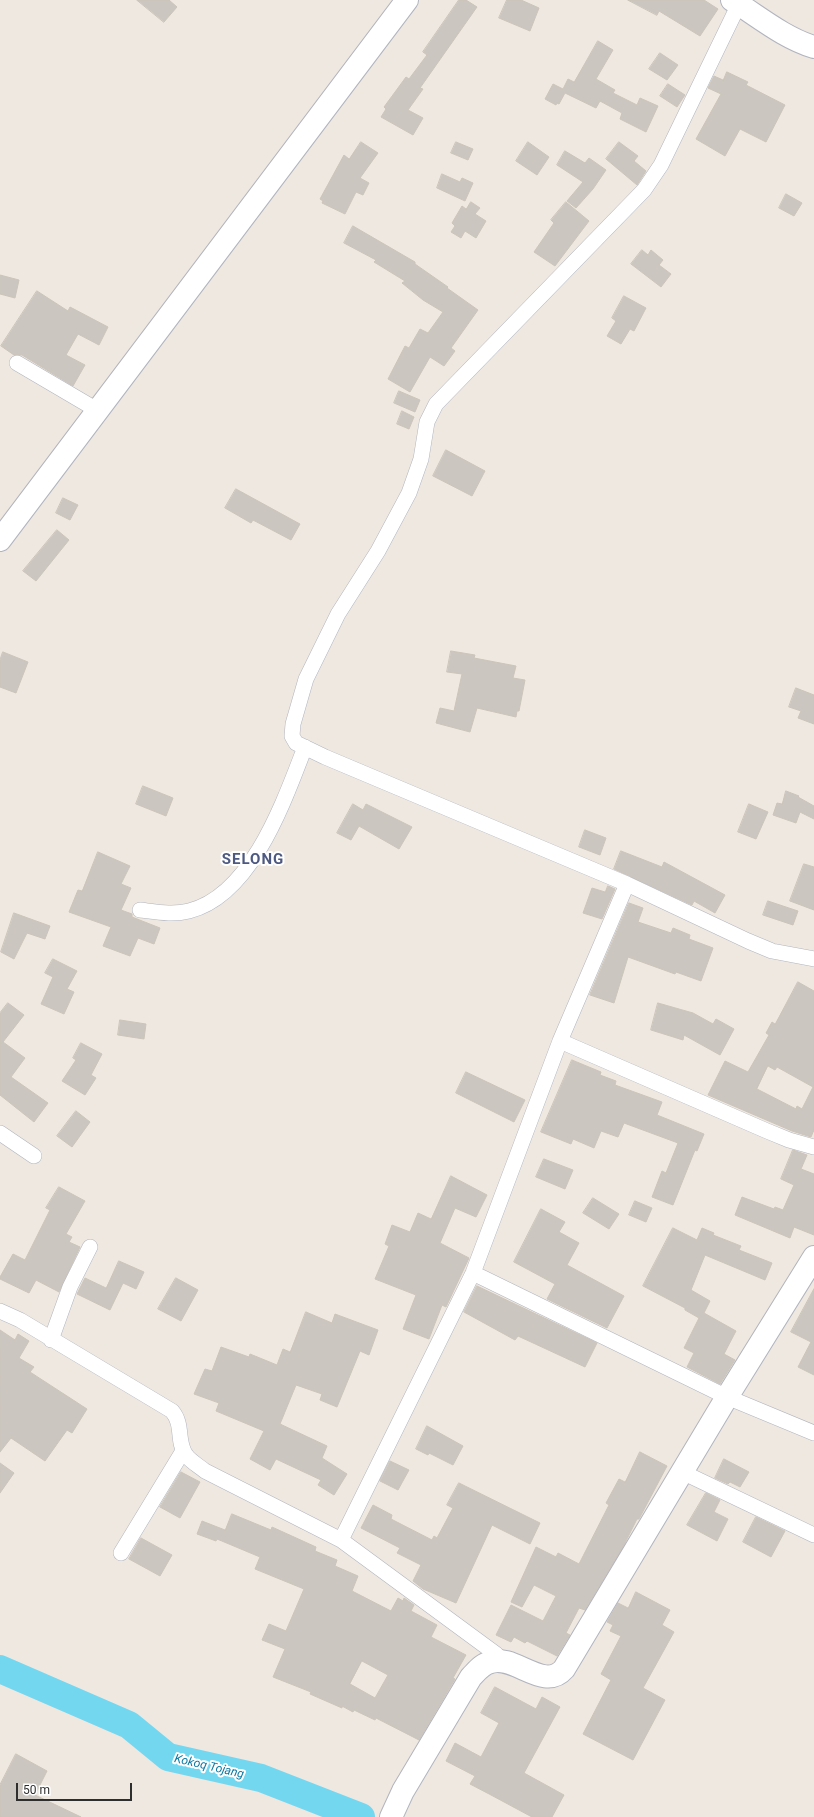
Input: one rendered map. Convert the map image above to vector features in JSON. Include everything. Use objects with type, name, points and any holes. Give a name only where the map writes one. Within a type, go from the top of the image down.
[{"type":"street","points":[[0,540],[407,0]]},
{"type":"street","points":[[814,48],[794,39],[735,2],[661,165],[644,190],[436,404],[427,422],[421,459],[408,493],[378,551],[338,614],[306,679],[293,724],[292,736],[296,743],[305,748],[627,884],[760,946],[772,951],[814,959]]},
{"type":"street","points":[[17,363],[97,410]]},
{"type":"street","points":[[140,910],[166,913],[189,911],[206,904],[225,892],[246,869],[278,816],[305,748]]},
{"type":"street","points":[[341,1540],[473,1273],[560,1041],[627,884]]},
{"type":"street","points":[[560,1041],[773,1134],[814,1147]]},
{"type":"street","points":[[0,1133],[34,1156]]},
{"type":"street","points":[[51,1340],[70,1287],[90,1247]]},
{"type":"street","points":[[1,1314],[20,1320],[51,1340],[172,1411],[178,1418],[186,1456],[205,1471],[341,1540],[496,1654],[503,1661],[538,1674],[553,1677],[559,1675],[571,1660],[727,1397],[814,1257]]},
{"type":"street","points":[[473,1273],[727,1397],[814,1433]]},
{"type":"street","points":[[121,1553],[184,1451]]},
{"type":"street","points":[[682,1472],[814,1535]]},
{"type":"street","points":[[391,1817],[403,1791],[471,1677],[480,1667],[490,1662],[503,1661]]},
{"type":"building","points":[[137,0],[169,0],[177,7],[164,22]]},
{"type":"building","points":[[459,0],[466,0],[477,7],[420,88],[423,89],[408,110],[423,118],[413,135],[381,117],[386,109],[384,107],[406,77],[409,79],[427,55],[423,52]]},
{"type":"building","points":[[507,0],[521,0],[539,8],[530,31],[499,18]]},
{"type":"building","points":[[628,0],[704,0],[718,9],[700,36],[659,11],[657,15]]},
{"type":"building","points":[[598,41],[613,50],[596,79],[615,90],[613,93],[637,105],[640,98],[658,106],[646,132],[620,119],[622,113],[600,101],[596,108],[565,93],[559,104],[557,103],[556,105],[545,99],[553,84],[563,89],[568,79],[574,82]]},
{"type":"building","points":[[660,53],[678,65],[667,80],[649,69]]},
{"type":"building","points":[[727,72],[748,82],[746,85],[785,105],[766,142],[740,129],[725,156],[696,139],[721,94],[708,88],[714,76],[723,80]]},
{"type":"building","points":[[668,84],[685,95],[677,107],[660,96]]},
{"type":"building","points":[[361,142],[378,153],[360,178],[369,183],[363,195],[356,192],[345,214],[322,203],[323,201],[320,199],[344,155],[349,159]]},
{"type":"building","points":[[456,142],[473,149],[468,160],[451,153]]},
{"type":"building","points":[[528,142],[549,157],[537,175],[516,161]]},
{"type":"building","points":[[619,142],[638,156],[634,161],[646,171],[637,185],[606,159]]},
{"type":"building","points":[[565,151],[585,163],[589,158],[606,170],[593,189],[576,208],[567,201],[583,182],[557,165]]},
{"type":"building","points":[[442,174],[460,182],[462,178],[473,183],[465,201],[437,188]]},
{"type":"building","points":[[786,194],[802,203],[794,216],[779,208]]},
{"type":"building","points":[[471,202],[480,208],[475,214],[486,221],[476,238],[465,231],[461,238],[451,232],[455,226],[452,223],[462,206],[466,209]]},
{"type":"building","points":[[566,202],[589,221],[555,266],[534,252],[554,223],[551,220]]},
{"type":"building","points":[[353,226],[415,262],[415,264],[478,310],[451,348],[455,351],[444,366],[430,357],[410,392],[388,379],[405,346],[409,348],[420,329],[428,333],[443,312],[423,300],[402,283],[405,281],[374,262],[376,260],[344,243]]},
{"type":"building","points":[[642,250],[648,255],[651,250],[663,260],[659,265],[671,274],[661,287],[631,264]]},
{"type":"building","points":[[0,275],[19,280],[15,298],[0,294]]},
{"type":"building","points":[[37,291],[68,311],[70,307],[108,327],[99,345],[78,334],[66,355],[85,365],[73,386],[22,355],[14,355],[1,346]]},
{"type":"building","points":[[624,296],[646,308],[634,331],[630,329],[621,344],[607,336],[616,321],[612,318]]},
{"type":"building","points":[[399,391],[420,400],[415,412],[394,403]]},
{"type":"building","points":[[402,411],[414,417],[409,429],[397,424]]},
{"type":"building","points":[[446,450],[485,471],[472,496],[433,476]]},
{"type":"building","points":[[236,489],[300,524],[291,540],[253,520],[251,523],[225,508]]},
{"type":"building","points":[[63,498],[78,505],[70,520],[56,513]]},
{"type":"building","points":[[57,530],[69,540],[36,581],[23,571]]},
{"type":"building","points":[[451,651],[475,655],[474,658],[516,666],[513,678],[525,680],[519,711],[517,711],[516,717],[477,708],[470,732],[436,723],[440,708],[454,711],[462,674],[447,672]]},
{"type":"building","points":[[3,652],[28,662],[16,693],[0,687],[0,660]]},
{"type":"building","points":[[796,688],[814,695],[814,724],[798,718],[801,711],[789,707]]},
{"type":"building","points":[[143,786],[173,798],[166,816],[136,804]]},
{"type":"building","points":[[786,791],[799,796],[798,797],[814,806],[814,819],[800,812],[796,823],[773,815],[777,803],[782,804]]},
{"type":"building","points":[[353,804],[363,810],[366,804],[412,827],[399,849],[359,826],[351,840],[337,833]]},
{"type":"building","points":[[749,804],[768,812],[756,839],[738,832]]},
{"type":"building","points":[[585,830],[606,838],[600,855],[579,847]]},
{"type":"building","points":[[621,851],[662,867],[664,862],[725,895],[715,913],[694,901],[692,905],[614,869]]},
{"type":"building","points":[[98,852],[130,866],[121,884],[131,888],[121,910],[132,914],[132,917],[160,928],[154,944],[138,938],[130,956],[103,946],[111,927],[69,912],[78,890],[82,891]]},
{"type":"building","points":[[804,864],[814,867],[814,910],[790,901]]},
{"type":"building","points":[[608,886],[615,889],[602,919],[583,913],[592,888],[605,892]]},
{"type":"building","points":[[768,901],[798,911],[793,925],[763,915]]},
{"type":"building","points":[[629,903],[643,908],[638,922],[671,933],[673,928],[690,935],[689,939],[713,948],[701,981],[676,972],[675,974],[628,957],[614,1003],[590,995]]},
{"type":"building","points":[[14,913],[50,926],[45,939],[27,933],[14,959],[1,952]]},
{"type":"building","points":[[53,959],[77,971],[67,989],[74,992],[64,1014],[41,1004],[53,977],[45,973]]},
{"type":"building","points":[[798,982],[814,991],[814,1130],[811,1137],[792,1131],[708,1095],[725,1061],[748,1072],[769,1035],[766,1033],[772,1022],[775,1024]],"holes":[[[768,1066],[775,1070],[777,1067],[813,1087],[802,1109],[797,1106],[796,1109],[757,1089]]]},
{"type":"building","points":[[8,1003],[24,1015],[3,1042],[25,1058],[11,1077],[48,1103],[34,1122],[0,1095],[0,1013]]},
{"type":"building","points":[[658,1003],[693,1013],[713,1024],[716,1019],[734,1029],[720,1055],[684,1035],[683,1040],[651,1030]]},
{"type":"building","points":[[120,1020],[146,1024],[144,1039],[118,1035]]},
{"type":"building","points":[[81,1043],[102,1054],[91,1075],[96,1078],[85,1095],[62,1081],[76,1060],[73,1058]]},
{"type":"building","points":[[572,1060],[601,1072],[600,1075],[616,1081],[615,1085],[662,1102],[657,1115],[704,1134],[697,1151],[695,1150],[673,1205],[652,1197],[662,1171],[666,1173],[678,1143],[624,1123],[618,1137],[601,1131],[594,1148],[573,1139],[571,1144],[541,1132]]},
{"type":"building","points":[[466,1072],[525,1100],[514,1122],[456,1093]]},
{"type":"building","points":[[76,1111],[90,1122],[72,1147],[57,1136]]},
{"type":"building","points":[[793,1150],[807,1155],[801,1169],[814,1174],[814,1235],[794,1227],[790,1238],[735,1215],[742,1197],[774,1209],[775,1207],[783,1210],[794,1185],[781,1179]]},
{"type":"building","points":[[544,1159],[573,1170],[565,1189],[536,1177]]},
{"type":"building","points":[[451,1176],[487,1195],[476,1217],[455,1208],[440,1243],[469,1258],[446,1307],[442,1305],[429,1339],[403,1329],[416,1295],[375,1279],[389,1246],[385,1244],[392,1225],[410,1232],[418,1213],[431,1219]]},
{"type":"building","points":[[59,1187],[85,1201],[66,1234],[72,1237],[69,1242],[80,1247],[59,1292],[36,1280],[29,1293],[0,1279],[0,1277],[13,1254],[25,1260],[50,1210],[46,1208]]},
{"type":"building","points":[[593,1198],[619,1214],[609,1229],[583,1213]]},
{"type":"building","points":[[635,1201],[652,1208],[646,1222],[629,1215]]},
{"type":"building","points":[[541,1209],[565,1222],[559,1232],[579,1243],[567,1265],[624,1296],[607,1328],[547,1299],[555,1284],[514,1262]]},
{"type":"building","points":[[673,1228],[697,1240],[702,1228],[714,1233],[713,1235],[741,1246],[739,1250],[772,1263],[765,1280],[705,1255],[691,1290],[710,1301],[704,1313],[736,1331],[724,1354],[735,1360],[720,1384],[687,1367],[694,1353],[684,1348],[699,1318],[685,1310],[685,1308],[643,1286]]},
{"type":"building","points":[[119,1261],[144,1272],[136,1289],[123,1283],[110,1310],[77,1294],[85,1278],[106,1288]]},
{"type":"building","points":[[176,1278],[198,1290],[181,1321],[158,1309]]},
{"type":"building","points":[[477,1286],[597,1343],[585,1367],[518,1336],[515,1340],[464,1312]]},
{"type":"building","points":[[814,1289],[814,1375],[798,1367],[811,1342],[791,1332]]},
{"type":"building","points":[[306,1312],[332,1323],[335,1314],[378,1330],[369,1355],[360,1351],[337,1407],[320,1400],[322,1394],[296,1385],[280,1424],[327,1446],[322,1458],[347,1474],[334,1495],[318,1485],[321,1480],[276,1459],[270,1470],[250,1459],[264,1431],[216,1411],[219,1403],[194,1394],[205,1369],[212,1371],[221,1347],[249,1357],[250,1354],[277,1365],[283,1349],[290,1352]]},
{"type":"building","points":[[0,1330],[15,1340],[18,1334],[29,1341],[19,1358],[34,1367],[30,1372],[87,1409],[72,1433],[67,1430],[45,1461],[11,1438],[0,1452]]},
{"type":"building","points":[[427,1426],[463,1446],[453,1465],[429,1453],[428,1455],[416,1449]]},
{"type":"building","points":[[640,1452],[667,1466],[639,1519],[637,1519],[623,1547],[585,1610],[579,1608],[566,1633],[570,1635],[557,1656],[527,1641],[525,1643],[514,1637],[511,1642],[496,1635],[511,1605],[543,1621],[556,1596],[534,1585],[522,1607],[511,1602],[536,1547],[556,1557],[558,1553],[579,1564],[609,1505],[606,1503],[619,1479],[625,1482]]},
{"type":"building","points":[[724,1459],[749,1472],[740,1487],[730,1482],[728,1484],[715,1478]]},
{"type":"building","points":[[390,1461],[409,1470],[398,1490],[380,1481]]},
{"type":"building","points":[[0,1463],[14,1473],[0,1493]]},
{"type":"building","points":[[181,1472],[200,1482],[180,1518],[160,1507]]},
{"type":"building","points":[[459,1483],[540,1523],[530,1544],[492,1525],[456,1603],[423,1589],[413,1581],[421,1565],[397,1553],[400,1548],[361,1528],[373,1505],[392,1515],[391,1519],[432,1540],[434,1536],[437,1538],[453,1508],[447,1505]]},
{"type":"building","points":[[706,1493],[720,1500],[714,1512],[728,1519],[717,1541],[687,1525]]},
{"type":"building","points":[[232,1514],[271,1530],[272,1527],[316,1547],[315,1551],[337,1560],[335,1566],[358,1576],[352,1591],[391,1611],[398,1598],[403,1601],[404,1598],[414,1605],[411,1611],[437,1625],[431,1637],[466,1655],[453,1678],[455,1679],[419,1740],[376,1718],[375,1720],[354,1710],[353,1712],[342,1706],[342,1708],[310,1694],[311,1692],[273,1677],[285,1649],[262,1640],[269,1624],[286,1631],[304,1589],[255,1569],[260,1557],[217,1539],[216,1541],[197,1534],[202,1521],[225,1530]],"holes":[[[362,1661],[388,1675],[375,1698],[350,1684]]]},
{"type":"building","points":[[756,1517],[785,1531],[771,1557],[743,1542]]},
{"type":"building","points":[[141,1538],[172,1555],[160,1576],[129,1559]]},
{"type":"building","points":[[636,1592],[670,1610],[662,1625],[674,1632],[643,1688],[665,1700],[633,1760],[583,1734],[611,1680],[601,1674],[621,1636],[610,1631],[613,1625],[607,1622],[618,1603],[628,1608]]},
{"type":"building","points":[[495,1687],[536,1709],[542,1697],[560,1707],[524,1773],[564,1795],[552,1817],[532,1817],[470,1784],[475,1776],[446,1761],[455,1743],[481,1757],[499,1723],[481,1713]]},
{"type":"building","points":[[16,1754],[47,1771],[35,1795],[81,1817],[0,1817],[0,1785]]},
{"type":"waterway","name":"Kokoq Tojang","points":[[0,1669],[129,1725],[168,1757],[261,1778],[361,1817]]},
{"type":"district","name":"SELONG","points":[[253,860]]}]
